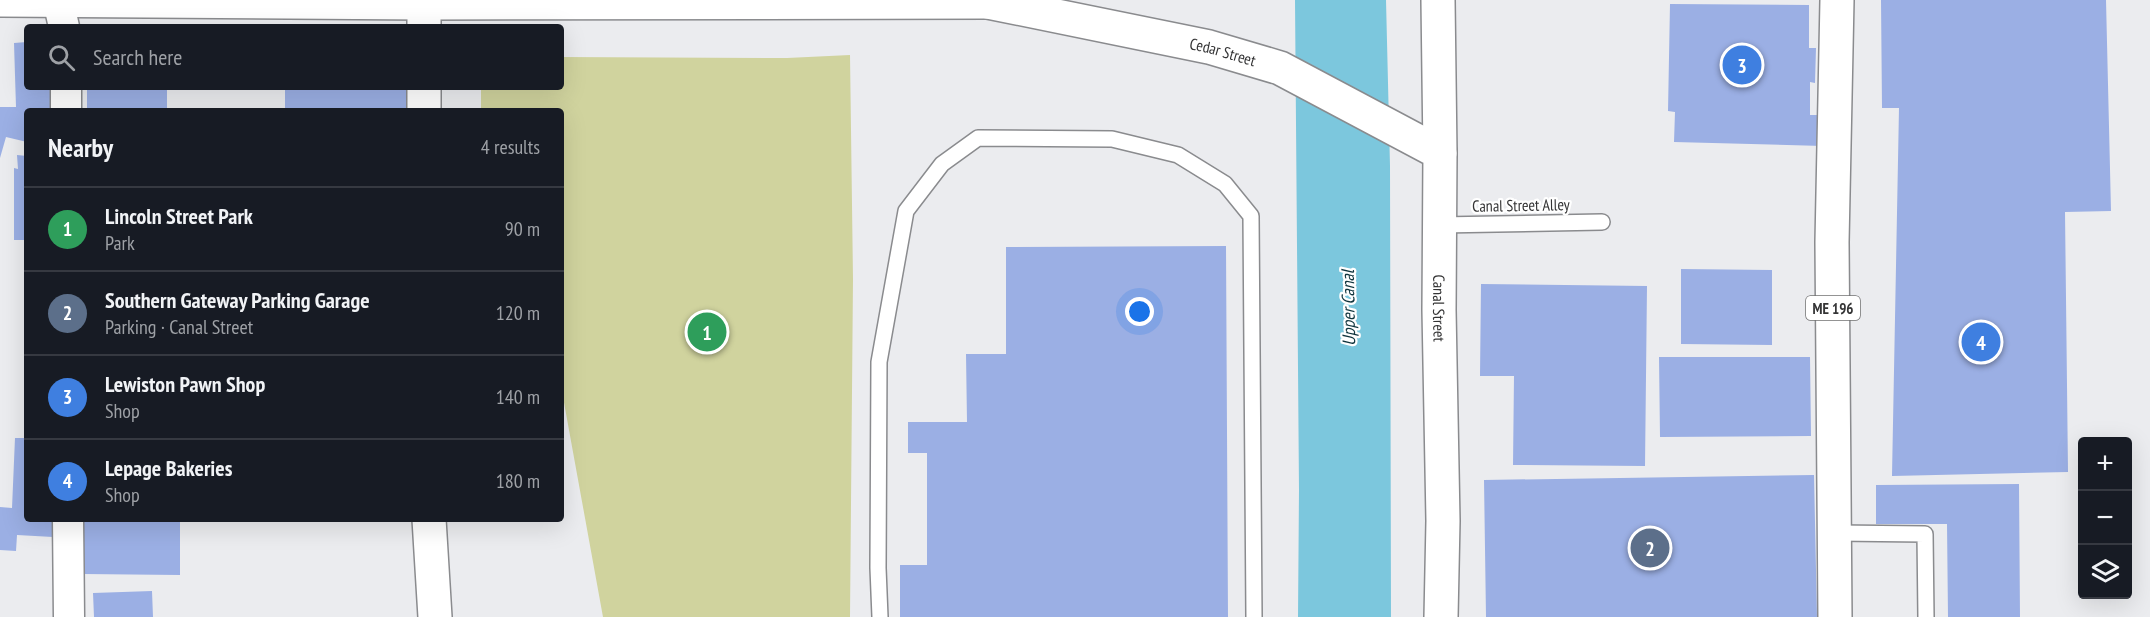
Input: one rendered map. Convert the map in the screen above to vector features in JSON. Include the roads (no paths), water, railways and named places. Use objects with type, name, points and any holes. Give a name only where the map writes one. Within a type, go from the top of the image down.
[{"type":"main road","name":"Cedar Street","points":[[0,0],[60,9],[243,1],[424,10],[996,1],[1209,47],[1280,68],[1440,153]]},
{"type":"main road","name":"Canal Street","points":[[1438,0],[1439,310],[1443,521],[1441,617]]},
{"type":"main road","name":"ME 196","points":[[1835,617],[1832,242],[1837,0]]},
{"type":"main road","points":[[424,90],[424,108]]},
{"type":"main road","points":[[429,522],[435,617]]},
{"type":"street","points":[[66,90],[66,108]]},
{"type":"street","points":[[68,522],[69,617]]},
{"type":"lane","points":[[880,617],[878,568],[879,362],[906,211],[942,164],[978,138],[989,138],[1112,139],[1178,155],[1226,183],[1251,216],[1254,617]]},
{"type":"lane","name":"Canal Street Alley","points":[[1440,225],[1602,222]]},
{"type":"lane","points":[[1836,533],[1925,534],[1926,617]]},
{"type":"water","name":"Upper Canal","points":[[1295,0],[1386,0],[1390,166],[1391,617],[1298,617]]},
{"type":"place","name":"Lewiston Pawn Shop","points":[[1742,65]]},
{"type":"place","name":"Lincoln Street Park","points":[[707,332]]},
{"type":"place","name":"Lepage Bakeries","points":[[1981,342]]},
{"type":"place","name":"Southern Gateway Parking Garage","points":[[1650,548]]}]
